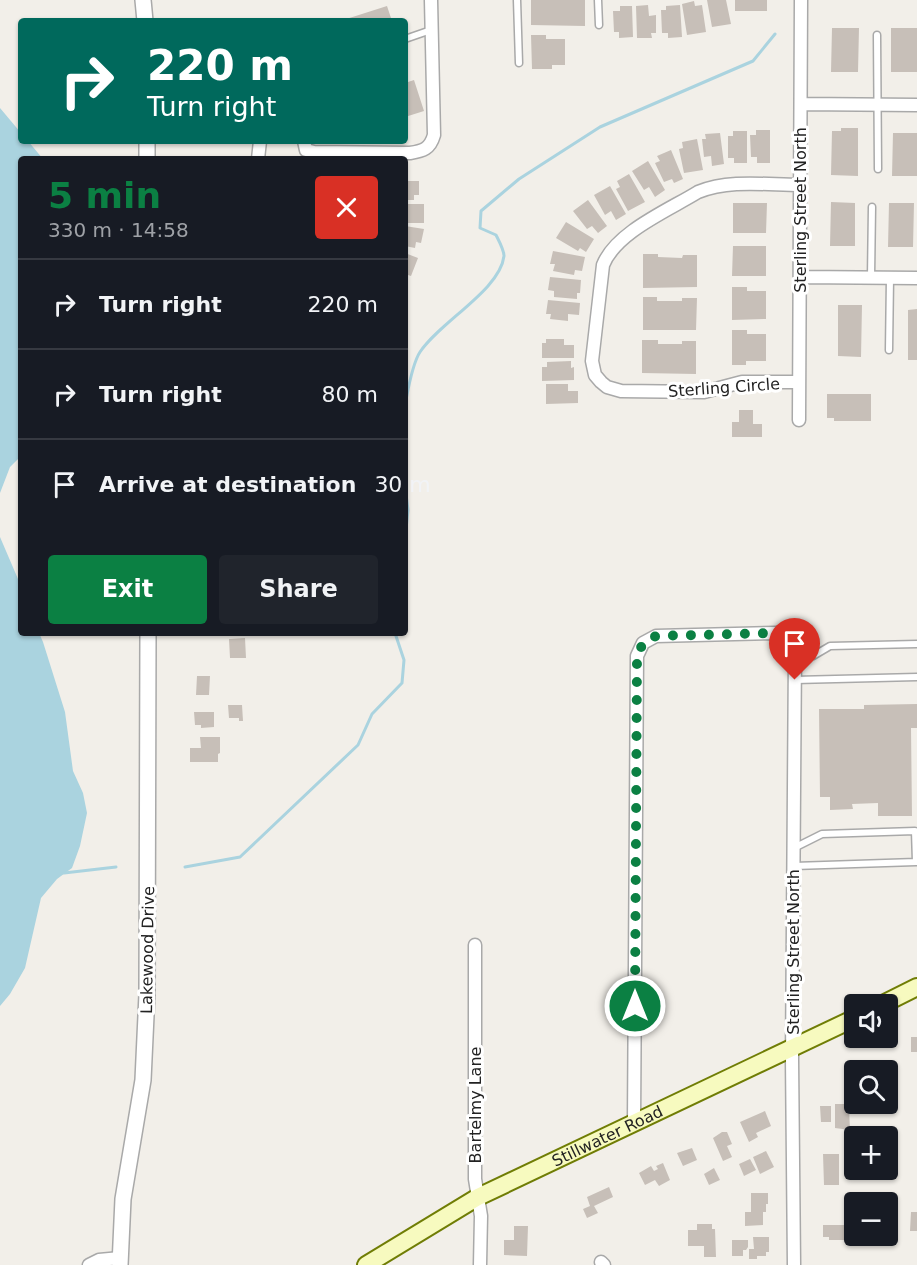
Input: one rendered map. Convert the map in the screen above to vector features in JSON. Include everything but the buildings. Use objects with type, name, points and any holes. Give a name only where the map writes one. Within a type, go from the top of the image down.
[{"type":"main road","points":[[898,996],[917,987]]},
{"type":"main road","name":"Stillwater Road","points":[[366,1265],[478,1197],[844,1024]]},
{"type":"street","points":[[143,0],[146,18]]},
{"type":"street","points":[[304,144],[306,150],[314,152],[410,153],[425,150],[434,135],[431,0]]},
{"type":"street","name":"Sterling Street North","points":[[799,420],[801,0]]},
{"type":"street","points":[[801,104],[917,105]]},
{"type":"street","name":"Sterling Circle","points":[[800,185],[732,184],[708,188],[618,242],[603,265],[592,361],[595,375],[601,382],[607,387],[621,391],[704,392],[741,382],[800,382]]},
{"type":"street","points":[[800,277],[917,278]]},
{"type":"street","name":"Sterling Street North","points":[[634,1123],[637,656],[643,643],[656,636],[777,633],[791,639],[795,657],[792,1047],[794,1265]]},
{"type":"street","name":"Lakewood Drive","points":[[120,1262],[123,1199],[143,1080],[147,1005],[148,636]]},
{"type":"street","name":"Bartelmy Lane","points":[[475,945],[475,1179],[481,1216],[480,1265]]},
{"type":"street","points":[[89,1265],[99,1260],[120,1262]]},
{"type":"lane","points":[[518,0],[519,63]]},
{"type":"lane","points":[[598,0],[599,25]]},
{"type":"lane","points":[[408,38],[432,29]]},
{"type":"lane","points":[[877,35],[878,168]]},
{"type":"lane","points":[[871,278],[872,207]]},
{"type":"lane","points":[[889,350],[890,278]]},
{"type":"lane","points":[[795,657],[813,656],[830,646],[917,644]]},
{"type":"lane","points":[[795,680],[917,677]]},
{"type":"lane","points":[[793,866],[916,862],[916,831],[822,834],[794,848]]},
{"type":"water","points":[[0,108],[18,129],[18,144],[30,144],[40,156],[18,156],[18,459],[10,467],[0,493]]},
{"type":"water","points":[[0,537],[18,579],[18,636],[40,636],[43,642],[65,712],[73,771],[83,793],[87,813],[80,846],[72,868],[57,879],[41,898],[25,968],[0,1006]]},
{"type":"waterway","points":[[408,392],[420,352],[429,340],[481,293],[500,269],[504,256],[503,251],[496,235],[480,228],[481,211],[519,179],[600,127],[753,61],[775,34]]},
{"type":"waterway","points":[[185,867],[240,857],[358,745],[372,714],[402,683],[404,660],[396,636]]},
{"type":"waterway","points":[[64,873],[116,867]]},
{"type":"route","points":[[635,1006],[637,656],[643,643],[656,636],[777,633],[791,639],[795,652],[795,680]]}]
